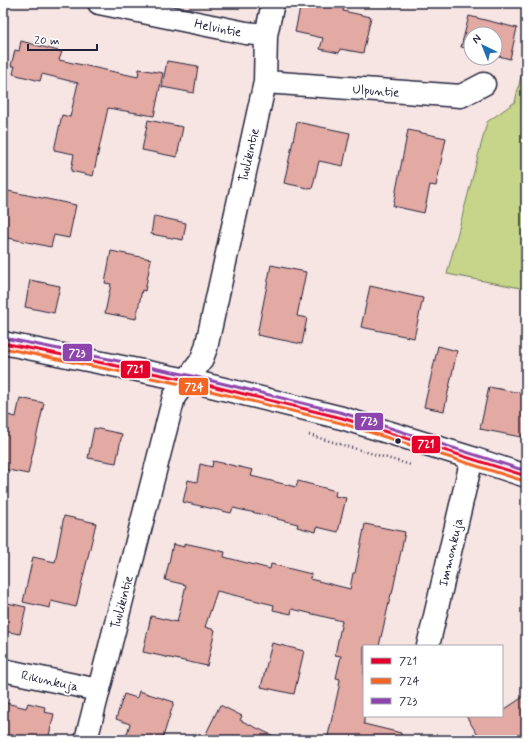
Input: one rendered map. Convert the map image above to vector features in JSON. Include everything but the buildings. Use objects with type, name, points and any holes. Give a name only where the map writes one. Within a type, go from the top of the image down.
[{"type":"street","name":"Helvintie","points":[[99,3],[246,33],[266,35]]},
{"type":"street","name":"Tuulikintie","points":[[86,740],[174,397],[201,360],[206,348],[265,82],[266,35],[273,3]]},
{"type":"street","name":"Ulpuntie","points":[[265,82],[461,96],[484,84]]},
{"type":"street","points":[[3,343],[187,380],[342,418],[526,476]]},
{"type":"street","name":"Immonkuja","points":[[428,645],[472,458]]},
{"type":"street","name":"Rikunkuja","points":[[3,670],[98,690]]},
{"type":"path","points":[[304,434],[413,466]]},
{"type":"green space","points":[[526,54],[526,289],[447,274],[487,122],[515,102]]},
{"type":"transit line","name":"723","points":[[4,338],[188,375],[343,413],[526,471]]},
{"type":"transit line","name":"721","points":[[3,343],[187,380],[342,418],[526,476]]},
{"type":"transit line","name":"724","points":[[3,348],[186,385],[341,423],[524,481]]}]
